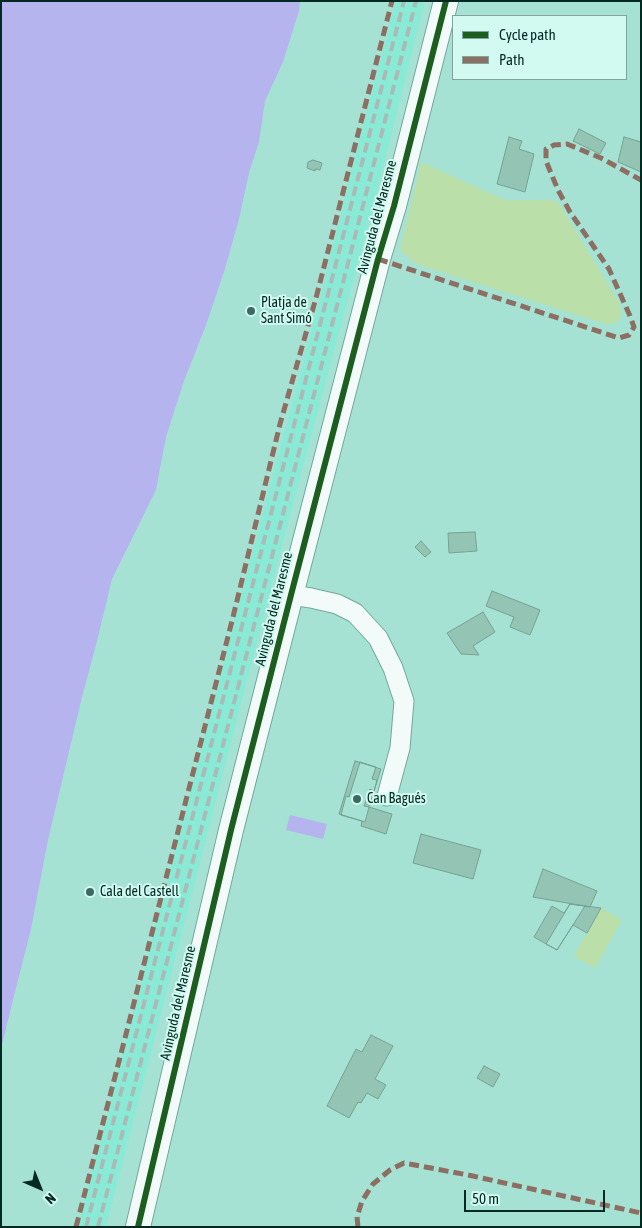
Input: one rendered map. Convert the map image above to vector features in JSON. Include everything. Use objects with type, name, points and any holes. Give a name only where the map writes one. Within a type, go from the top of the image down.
[{"type":"main road","name":"Avinguda del Maresme","points":[[138,1227],[227,848],[378,258],[394,206],[446,1]]},
{"type":"lane","points":[[291,595],[337,604],[354,613],[378,638],[393,668],[404,701],[400,748],[387,796]]},
{"type":"shaded area","points":[[396,1],[425,1],[374,203],[285,533],[106,1227],[78,1227],[323,287]]},
{"type":"shaded area","points":[[421,162],[505,200],[550,200],[558,202],[620,304],[621,315],[617,323],[606,324],[416,264],[400,250]]},
{"type":"shaded area","points":[[601,908],[622,920],[595,968],[574,956]]},
{"type":"water","points":[[1,1],[300,1],[299,11],[283,62],[265,101],[259,142],[249,173],[225,269],[184,381],[166,437],[156,490],[112,579],[48,840],[31,929],[1,1049]]},
{"type":"water","points":[[290,815],[327,824],[323,839],[286,830]]},
{"type":"building","points":[[579,129],[606,143],[600,154],[573,141]]},
{"type":"building","points":[[509,137],[522,141],[519,149],[534,154],[525,192],[497,184]]},
{"type":"building","points":[[624,137],[641,142],[641,172],[618,162]]},
{"type":"building","points":[[313,160],[322,163],[320,170],[315,169],[315,171],[307,168],[308,162]]},
{"type":"building","points":[[475,532],[477,551],[449,553],[448,533]]},
{"type":"building","points":[[421,541],[431,552],[425,557],[415,547]]},
{"type":"building","points":[[492,591],[540,610],[530,635],[510,627],[514,617],[486,606]]},
{"type":"building","points":[[483,612],[495,632],[473,646],[479,655],[461,654],[447,633]]},
{"type":"building","name":"Can Bagués","points":[[355,761],[381,769],[369,807],[392,814],[386,834],[361,826],[362,821],[339,814]]},
{"type":"building","points":[[360,762],[376,767],[372,779],[377,780],[374,791],[370,789],[364,806],[369,807],[365,822],[341,815],[346,796],[349,797]]},
{"type":"building","points":[[421,834],[481,850],[473,879],[413,863]]},
{"type":"building","points":[[543,869],[597,891],[590,907],[533,897]]},
{"type":"building","points":[[570,904],[585,906],[557,950],[546,944]]},
{"type":"building","points":[[570,904],[601,908],[587,933],[573,925],[557,950],[534,937],[552,906],[564,913]]},
{"type":"building","points":[[371,1035],[393,1046],[375,1079],[386,1085],[378,1099],[367,1093],[361,1103],[358,1102],[349,1118],[327,1106],[356,1049],[362,1052]]},
{"type":"building","points":[[484,1066],[500,1074],[493,1087],[477,1078]]},
{"type":"railway","points":[[86,1227],[404,1]]},
{"type":"railway","points":[[98,1227],[416,1]]},
{"type":"marked path","points":[[76,1227],[233,617],[280,424],[316,298],[392,1]]},
{"type":"marked path","points":[[378,259],[619,338],[629,335],[634,327],[630,316],[609,269],[570,212],[558,190],[546,161],[546,149],[554,145],[567,144],[601,158],[641,180]]},
{"type":"marked path","points":[[358,1227],[357,1217],[362,1201],[373,1184],[390,1170],[404,1163],[641,1213]]},
{"type":"cycle path","points":[[138,1227],[231,830],[446,1]]},
{"type":"place","name":"Platja de Sant Simó","points":[[251,311]]},
{"type":"place","name":"Can Bagués","points":[[357,799]]},
{"type":"place","name":"Cala del Castell","points":[[90,892]]}]
